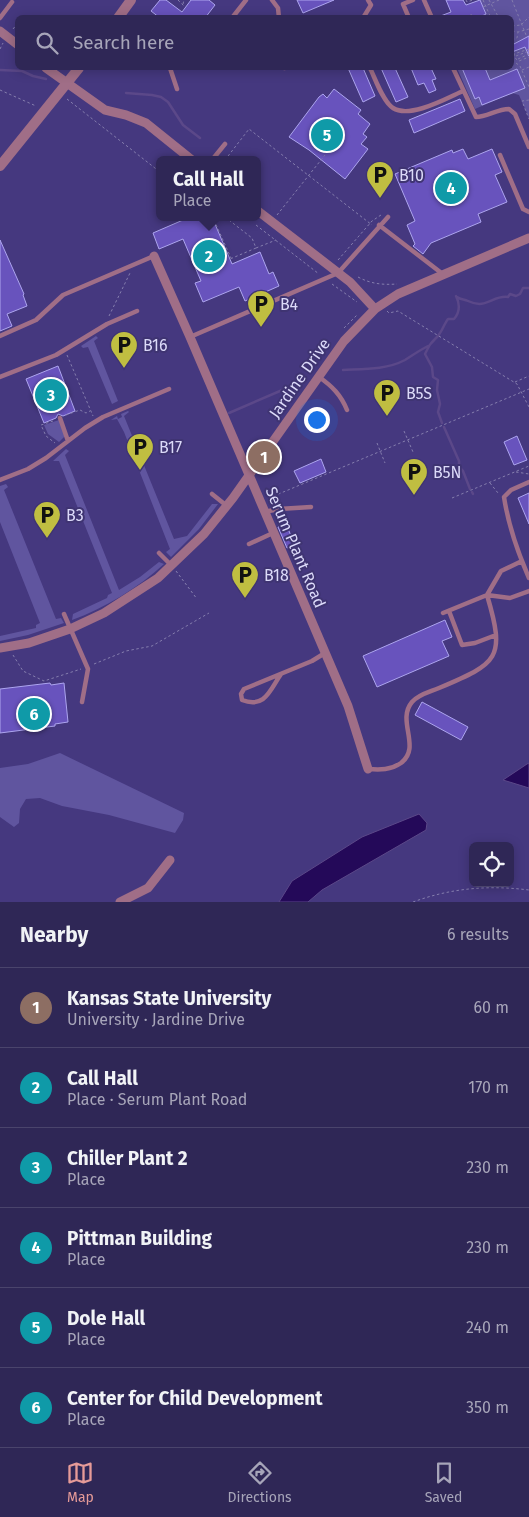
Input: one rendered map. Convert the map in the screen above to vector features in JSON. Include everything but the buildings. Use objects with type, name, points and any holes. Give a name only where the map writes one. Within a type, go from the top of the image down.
[{"type":"street","points":[[120,15],[131,0]]},
{"type":"street","points":[[0,31],[15,43]]},
{"type":"street","points":[[49,70],[105,110],[126,115],[146,123],[187,156]]},
{"type":"street","points":[[0,166],[77,70]]},
{"type":"street","points":[[261,213],[350,282],[375,309]]},
{"type":"street","name":"Jardine Drive","points":[[0,648],[29,643],[70,629],[104,613],[121,604],[172,566],[204,534],[227,506],[344,341],[375,309],[398,294],[444,275],[508,243],[529,238]]},
{"type":"street","name":"Serum Plant Road","points":[[154,256],[348,706],[368,769]]},
{"type":"street","points":[[120,902],[148,888],[170,860]]},
{"type":"lane","points":[[234,15],[246,0]]},
{"type":"lane","points":[[272,0],[278,8],[279,15]]},
{"type":"lane","points":[[366,15],[371,5],[368,0]]},
{"type":"lane","points":[[408,15],[403,4],[413,0]]},
{"type":"lane","points":[[424,0],[431,15]]},
{"type":"lane","points":[[0,18],[12,2]]},
{"type":"lane","points":[[171,70],[177,89]]},
{"type":"lane","points":[[371,70],[386,101],[393,108],[406,112],[428,106],[463,90]]},
{"type":"lane","points":[[455,70],[476,117],[501,109],[509,109],[515,114],[529,147]]},
{"type":"lane","points":[[215,156],[225,144]]},
{"type":"lane","points":[[500,155],[523,209],[529,212]]},
{"type":"lane","points":[[190,337],[338,273],[387,215]]},
{"type":"lane","points":[[379,225],[444,275]]},
{"type":"lane","points":[[0,336],[36,320],[63,295],[154,256]]},
{"type":"lane","points":[[0,377],[56,355],[107,324],[137,311]]},
{"type":"lane","points":[[319,377],[334,388],[343,400],[347,410]]},
{"type":"lane","points":[[0,480],[28,469],[103,417],[169,389]]},
{"type":"lane","points":[[60,418],[68,441]]},
{"type":"lane","points":[[529,482],[511,490],[504,496],[522,561],[529,578]]},
{"type":"lane","points":[[212,494],[227,506]]},
{"type":"lane","points":[[264,512],[311,506]]},
{"type":"lane","points":[[249,544],[273,533]]},
{"type":"lane","points":[[160,553],[172,566]]},
{"type":"lane","points":[[368,769],[390,769],[405,760],[410,751],[406,722],[412,703],[422,694],[480,670],[489,663],[496,650],[496,624],[487,595],[501,571],[522,561]]},
{"type":"lane","points":[[443,613],[487,595],[510,598],[529,590]]},
{"type":"lane","points":[[449,611],[462,645],[475,643],[496,635]]},
{"type":"lane","points":[[64,614],[87,666],[82,702]]},
{"type":"lane","points":[[281,674],[262,701],[250,703],[242,700],[241,694],[244,689],[312,661],[325,653]]},
{"type":"path","points":[[178,0],[186,7]]},
{"type":"path","points":[[183,5],[184,0]]},
{"type":"path","points":[[466,0],[467,2],[473,0]]},
{"type":"path","points":[[483,0],[489,15]]},
{"type":"path","points":[[489,0],[497,15]]},
{"type":"path","points":[[483,7],[499,0]]},
{"type":"path","points":[[511,0],[526,35]]},
{"type":"path","points":[[514,26],[521,25],[529,17]]},
{"type":"path","points":[[10,32],[15,26]]},
{"type":"path","points":[[514,31],[518,32],[529,28]]},
{"type":"path","points":[[514,40],[517,38],[518,32]]},
{"type":"path","points":[[0,49],[3,42]]},
{"type":"path","points":[[529,50],[523,50],[514,54],[520,61],[529,57]]},
{"type":"path","points":[[517,59],[529,54]]},
{"type":"path","points":[[514,62],[520,66],[529,87]]},
{"type":"path","points":[[522,70],[529,67]]},
{"type":"path","points":[[0,90],[39,107]]},
{"type":"path","points":[[67,99],[156,169]]},
{"type":"path","points":[[529,100],[522,102],[529,119]]},
{"type":"path","points":[[228,156],[249,129],[370,223],[375,230]]},
{"type":"path","points":[[265,232],[325,155]]},
{"type":"path","points":[[337,262],[375,218],[387,215]]},
{"type":"path","points":[[214,221],[230,259],[276,240]]},
{"type":"path","points":[[229,221],[252,238],[256,248]]},
{"type":"path","points":[[256,225],[356,302]]},
{"type":"path","points":[[109,316],[130,272]]},
{"type":"path","points":[[355,276],[383,285],[401,284]]},
{"type":"path","points":[[428,330],[517,384],[520,393],[529,407]]},
{"type":"path","points":[[514,382],[529,376]]},
{"type":"path","points":[[260,502],[529,389]]},
{"type":"path","points":[[404,431],[413,452]]},
{"type":"path","points":[[377,443],[385,464]]},
{"type":"path","points":[[452,498],[529,466]]},
{"type":"path","points":[[515,472],[529,474]]},
{"type":"path","points":[[489,482],[505,500]]},
{"type":"path","points":[[172,566],[197,599]]},
{"type":"path","points":[[11,653],[23,671],[44,680],[126,651],[152,646],[208,613]]},
{"type":"path","points":[[413,902],[471,888],[529,890]]},
{"type":"shaded area","points":[[0,0],[529,0],[529,902],[0,902]]},
{"type":"shaded area","points":[[480,0],[529,0],[529,118],[519,95],[512,93],[475,109],[458,70],[514,70],[514,15],[483,15],[486,14]]},
{"type":"shaded area","points":[[96,336],[98,338],[94,341],[118,401],[112,404],[88,347],[83,348],[81,346]]},
{"type":"shaded area","points":[[128,411],[124,416],[174,539],[187,536],[212,504],[218,504],[199,529],[171,557],[166,552],[170,549],[124,432],[117,419],[111,420],[117,416],[118,419],[122,417],[121,414]]},
{"type":"shaded area","points":[[59,420],[65,436],[59,442],[48,434],[44,425]]},
{"type":"shaded area","points":[[66,449],[69,451],[65,455],[119,590],[159,562],[164,564],[121,596],[97,610],[72,620],[73,614],[107,598],[112,593],[59,461],[53,461]]},
{"type":"shaded area","points":[[6,484],[8,487],[4,490],[56,619],[61,618],[64,623],[28,635],[0,641],[0,636],[36,628],[36,625],[40,623],[0,522],[0,486]]},
{"type":"shaded area","points":[[60,753],[184,813],[183,820],[175,833],[109,815],[62,806],[40,798],[26,799],[20,809],[19,823],[14,827],[0,817],[0,768],[28,764]]},
{"type":"shaded area","points":[[529,763],[529,788],[503,780],[527,764]]},
{"type":"shaded area","points":[[419,814],[427,823],[426,830],[322,890],[308,902],[279,902],[292,881],[362,837]]},
{"type":"waterway","points":[[0,70],[22,71],[46,79]]},
{"type":"waterway","points":[[126,93],[161,97],[168,102],[183,125],[200,138]]},
{"type":"waterway","points":[[457,297],[480,304],[508,297],[510,294],[516,296],[520,294],[523,288],[529,288]]},
{"type":"waterway","points":[[442,423],[438,412],[440,404],[437,390],[438,380],[433,377],[432,367],[425,354],[448,319],[454,319],[456,316],[459,308],[456,296]]},
{"type":"waterway","points":[[343,370],[390,366],[405,360],[428,346]]},
{"type":"waterway","points":[[229,413],[287,388]]},
{"type":"waterway","points":[[444,427],[459,461],[459,467],[463,471],[470,489]]},
{"type":"place","name":"Dole Hall","points":[[327,135]]},
{"type":"place","name":"Pittman Building","points":[[451,188]]},
{"type":"place","name":"B10","points":[[380,199]]},
{"type":"place","name":"Call Hall","points":[[209,256]]},
{"type":"place","name":"B4","points":[[261,328]]},
{"type":"place","name":"B16","points":[[124,369]]},
{"type":"place","name":"Chiller Plant 2","points":[[51,395]]},
{"type":"place","name":"B5S","points":[[387,417]]},
{"type":"place","name":"Kansas State University","points":[[264,457]]},
{"type":"place","name":"B17","points":[[140,471]]},
{"type":"place","name":"B5N","points":[[414,496]]},
{"type":"place","name":"B3","points":[[47,539]]},
{"type":"place","name":"B18","points":[[245,599]]},
{"type":"place","name":"Center for Child Development","points":[[34,714]]}]
